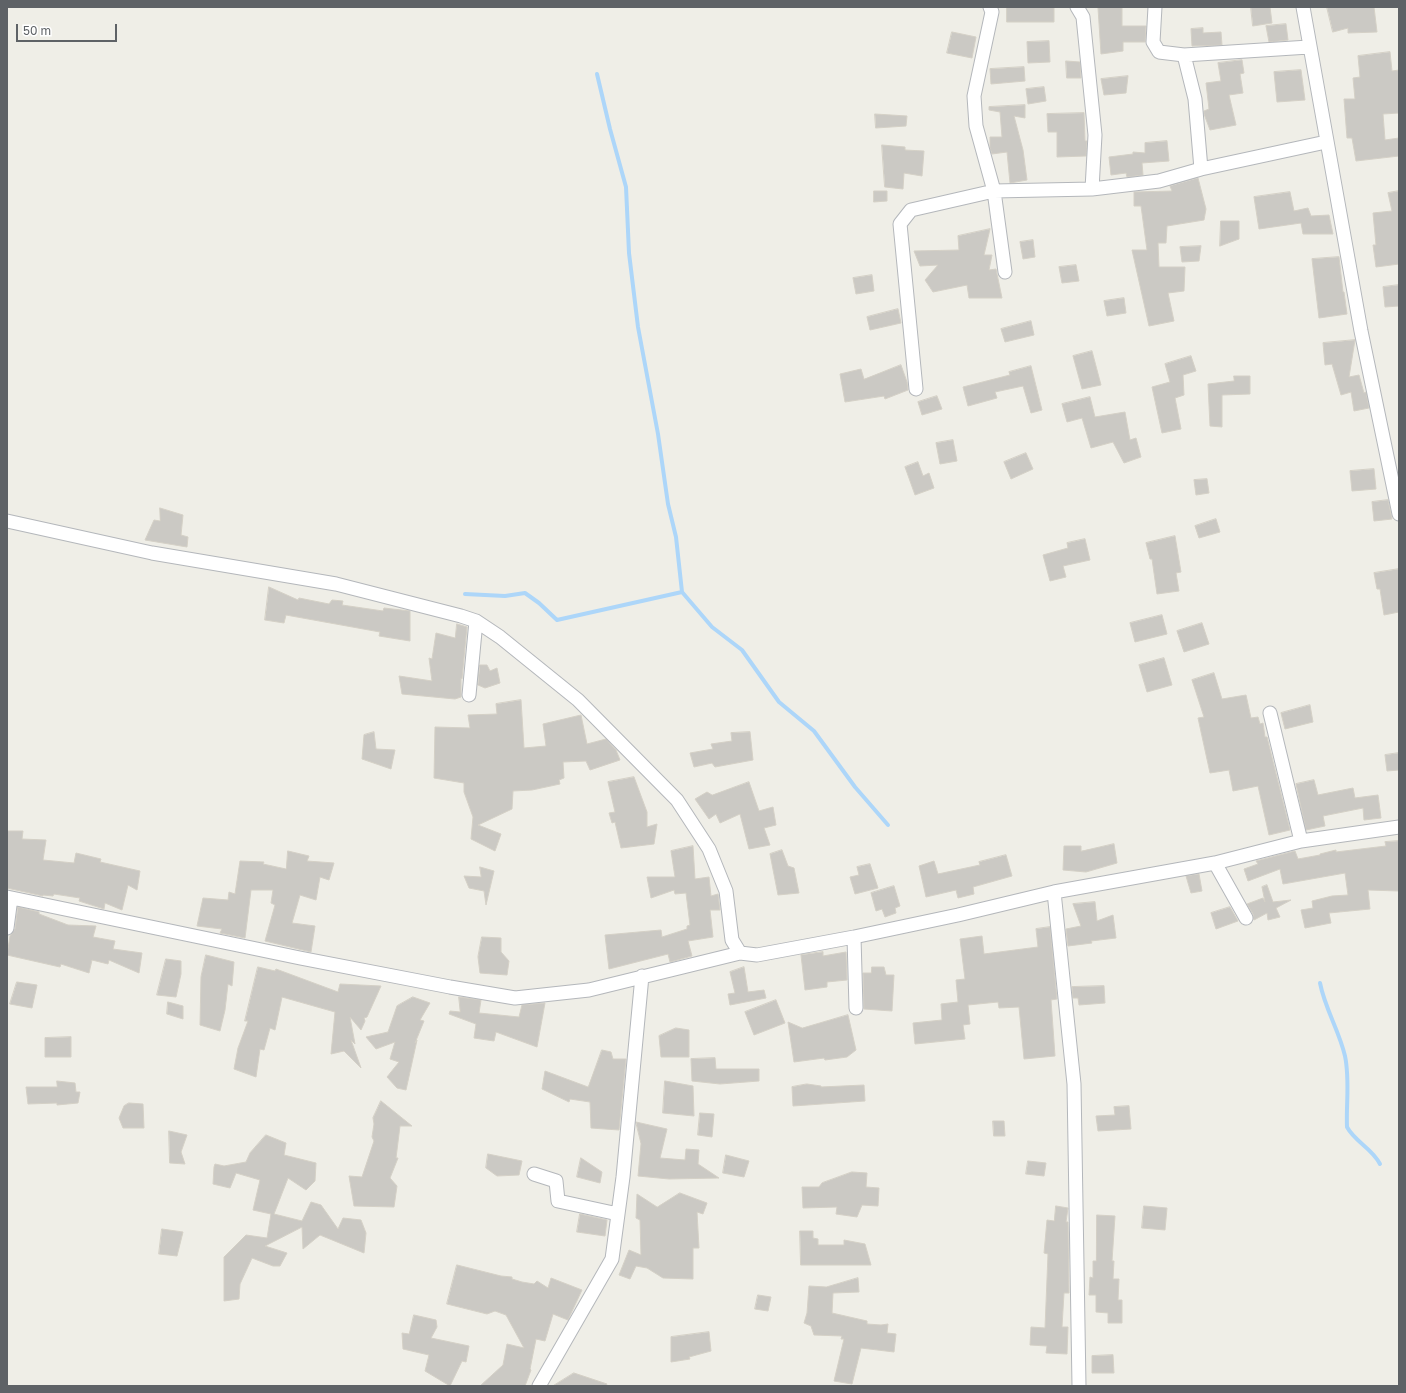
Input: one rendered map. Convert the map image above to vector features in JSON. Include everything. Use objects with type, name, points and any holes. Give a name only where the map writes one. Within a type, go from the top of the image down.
[{"type":"street","points":[[990,7],[992,12],[974,96],[976,126],[994,191],[1005,272]]},
{"type":"street","points":[[1078,7],[1083,17],[1094,127],[1092,189]]},
{"type":"street","points":[[1155,7],[1153,42],[1159,52],[1165,54],[1184,55],[1309,47]]},
{"type":"street","points":[[1303,7],[1361,331],[1399,514]]},
{"type":"street","points":[[1184,55],[1195,99],[1201,169]]},
{"type":"street","points":[[916,389],[900,224],[911,210],[916,207],[994,191],[1092,189],[1159,181],[1201,169],[1326,142]]},
{"type":"street","points":[[7,521],[152,553],[336,584],[462,616],[476,621],[500,637],[578,700],[677,800],[709,849],[726,891],[732,940],[740,953]]},
{"type":"street","points":[[469,695],[476,621]]},
{"type":"street","points":[[1270,713],[1301,841]]},
{"type":"street","points":[[7,928],[9,897],[330,964],[515,998],[589,990],[740,953],[757,955],[958,915],[1054,892],[1216,863],[1301,841],[1399,827]]},
{"type":"street","points":[[1216,863],[1246,918]]},
{"type":"street","points":[[1054,892],[1074,1084],[1079,1386]]},
{"type":"street","points":[[854,936],[856,1008]]},
{"type":"street","points":[[539,1386],[612,1259],[623,1177],[642,976]]},
{"type":"street","points":[[534,1174],[552,1178],[556,1181],[558,1201],[618,1214]]},
{"type":"building","points":[[1007,7],[1054,7],[1054,22],[1007,22]]},
{"type":"building","points":[[1122,7],[1122,26],[1146,26],[1145,42],[1123,42],[1123,51],[1101,54],[1098,8]]},
{"type":"building","points":[[1251,7],[1270,7],[1272,23],[1253,26]]},
{"type":"building","points":[[1327,7],[1374,7],[1377,32],[1348,33],[1348,28],[1333,32]]},
{"type":"building","points":[[1286,24],[1288,40],[1269,42],[1266,26]]},
{"type":"building","points":[[1203,28],[1203,33],[1221,32],[1222,45],[1192,46],[1191,29]]},
{"type":"building","points":[[952,32],[976,37],[972,58],[947,53]]},
{"type":"building","points":[[1049,41],[1050,62],[1028,63],[1027,42]]},
{"type":"building","points":[[1390,52],[1392,71],[1399,70],[1399,113],[1383,114],[1385,140],[1399,138],[1399,156],[1356,161],[1352,138],[1347,138],[1344,99],[1355,99],[1353,78],[1360,77],[1358,56]]},
{"type":"building","points":[[1242,60],[1244,73],[1240,74],[1243,93],[1229,95],[1236,125],[1210,130],[1204,114],[1204,111],[1209,109],[1206,83],[1221,81],[1218,63]]},
{"type":"building","points":[[1066,61],[1080,62],[1081,78],[1067,78]]},
{"type":"building","points":[[1024,67],[1025,81],[991,84],[990,69]]},
{"type":"building","points":[[1301,70],[1305,100],[1277,102],[1274,72]]},
{"type":"building","points":[[1128,76],[1126,93],[1104,95],[1101,79]]},
{"type":"building","points":[[1044,87],[1046,101],[1028,104],[1026,89]]},
{"type":"building","points":[[1025,105],[1025,118],[1014,116],[1023,150],[1027,180],[1010,183],[1007,152],[992,154],[990,148],[990,137],[1002,137],[1000,112],[989,110],[989,107]]},
{"type":"building","points":[[1084,113],[1085,141],[1087,141],[1086,156],[1057,157],[1057,132],[1048,132],[1047,114]]},
{"type":"building","points":[[875,114],[907,116],[906,126],[876,128]]},
{"type":"building","points":[[1167,141],[1169,161],[1142,163],[1143,175],[1127,177],[1126,173],[1111,175],[1109,157],[1133,154],[1133,152],[1145,153],[1145,143]]},
{"type":"building","points":[[882,145],[905,147],[905,150],[924,151],[922,176],[904,173],[903,189],[885,187]]},
{"type":"building","points":[[1198,178],[1206,209],[1204,220],[1167,226],[1166,243],[1158,243],[1159,267],[1185,267],[1184,291],[1168,293],[1174,321],[1149,326],[1132,250],[1147,250],[1141,206],[1134,206],[1134,192],[1172,191],[1170,186]]},
{"type":"building","points":[[874,191],[887,191],[887,201],[874,202]]},
{"type":"building","points":[[1399,191],[1399,264],[1376,267],[1373,245],[1376,245],[1373,213],[1392,211],[1388,193]]},
{"type":"building","points":[[1290,192],[1294,211],[1308,208],[1311,216],[1329,215],[1333,234],[1303,234],[1301,223],[1259,229],[1254,197]]},
{"type":"building","points":[[1221,221],[1239,221],[1239,239],[1220,246]]},
{"type":"building","points":[[990,229],[984,255],[992,255],[989,270],[996,269],[1002,298],[969,298],[967,285],[933,292],[925,280],[938,265],[920,266],[914,251],[959,250],[958,236]]},
{"type":"building","points":[[1033,240],[1035,257],[1023,259],[1020,242]]},
{"type":"building","points":[[1201,246],[1199,261],[1182,262],[1180,247]]},
{"type":"building","points":[[1339,257],[1347,314],[1319,318],[1312,259]]},
{"type":"building","points":[[1076,265],[1079,281],[1062,283],[1059,267]]},
{"type":"building","points":[[872,275],[874,291],[856,294],[853,278]]},
{"type":"building","points":[[1399,285],[1399,306],[1385,307],[1383,287]]},
{"type":"building","points":[[1124,298],[1126,313],[1107,316],[1104,301]]},
{"type":"building","points":[[898,309],[901,323],[870,330],[867,317]]},
{"type":"building","points":[[1031,321],[1034,335],[1005,342],[1001,329]]},
{"type":"building","points":[[1355,340],[1349,377],[1359,375],[1364,393],[1366,392],[1369,408],[1354,411],[1351,392],[1341,395],[1332,364],[1325,365],[1323,343]]},
{"type":"building","points":[[1092,351],[1101,385],[1082,389],[1073,356]]},
{"type":"building","points":[[1191,356],[1196,371],[1183,375],[1184,395],[1175,398],[1181,429],[1162,433],[1152,387],[1170,382],[1165,364]]},
{"type":"building","points":[[901,365],[908,390],[885,399],[884,396],[845,402],[840,374],[861,369],[864,379]]},
{"type":"building","points":[[1031,366],[1042,410],[1031,413],[1023,386],[995,392],[997,398],[968,406],[963,387],[1010,375],[1009,372]]},
{"type":"building","points":[[1234,376],[1250,376],[1250,394],[1222,395],[1222,427],[1210,426],[1208,384],[1234,381]]},
{"type":"building","points":[[937,396],[942,409],[922,415],[918,402]]},
{"type":"building","points":[[1090,397],[1095,417],[1125,412],[1130,440],[1136,438],[1141,457],[1124,463],[1113,442],[1091,448],[1082,418],[1067,422],[1062,404]]},
{"type":"building","points":[[953,440],[957,461],[940,464],[936,443]]},
{"type":"building","points":[[1026,453],[1033,469],[1011,479],[1004,462]]},
{"type":"building","points":[[918,462],[923,476],[929,473],[934,488],[915,495],[905,467]]},
{"type":"building","points":[[1374,469],[1376,489],[1352,491],[1350,471]]},
{"type":"building","points":[[1207,479],[1209,493],[1196,495],[1194,480]]},
{"type":"building","points":[[1388,500],[1392,519],[1374,521],[1372,502]]},
{"type":"building","points":[[160,508],[183,515],[181,535],[188,537],[187,547],[145,540],[154,520],[160,521]]},
{"type":"building","points":[[1216,519],[1220,532],[1199,538],[1195,526]]},
{"type":"building","points":[[1175,536],[1181,572],[1176,573],[1179,591],[1157,594],[1152,559],[1150,559],[1146,543]]},
{"type":"building","points":[[1085,539],[1090,560],[1063,566],[1066,577],[1050,581],[1043,555],[1068,548],[1067,543]]},
{"type":"building","points":[[1399,569],[1399,612],[1384,615],[1380,589],[1377,589],[1374,573]]},
{"type":"building","points":[[269,587],[298,600],[299,598],[329,604],[332,600],[343,601],[342,605],[383,611],[384,608],[410,611],[410,641],[379,636],[380,632],[286,615],[284,623],[265,620]]},
{"type":"building","points":[[1162,615],[1167,634],[1135,642],[1130,623]]},
{"type":"building","points":[[1202,623],[1209,644],[1184,652],[1177,631]]},
{"type":"building","points":[[457,624],[467,627],[462,679],[461,678],[461,697],[455,699],[402,694],[399,676],[432,681],[429,658],[432,659],[436,633],[455,638]]},
{"type":"building","points":[[1164,658],[1172,685],[1147,692],[1139,665]]},
{"type":"building","points":[[480,665],[487,665],[490,671],[497,668],[500,683],[485,688],[478,685]]},
{"type":"building","points":[[1214,673],[1222,699],[1246,695],[1251,718],[1258,717],[1260,724],[1263,723],[1265,737],[1267,737],[1290,830],[1269,835],[1258,786],[1233,791],[1229,770],[1210,773],[1198,718],[1204,717],[1192,680]]},
{"type":"building","points":[[521,700],[524,748],[546,746],[543,724],[581,715],[587,744],[606,739],[616,750],[620,760],[590,770],[586,761],[563,762],[564,778],[559,780],[560,784],[532,790],[513,791],[512,809],[478,825],[501,834],[495,851],[471,839],[473,817],[464,792],[464,783],[434,778],[435,727],[470,728],[468,715],[497,714],[496,704]]},
{"type":"building","points":[[1310,705],[1313,722],[1285,729],[1281,713]]},
{"type":"building","points":[[374,732],[376,749],[395,750],[391,769],[362,759],[364,735]]},
{"type":"building","points":[[750,732],[753,760],[715,767],[712,763],[694,767],[690,753],[713,749],[711,744],[732,741],[731,733]]},
{"type":"building","points":[[1399,753],[1399,770],[1387,771],[1385,755]]},
{"type":"building","points":[[634,777],[647,812],[647,827],[657,824],[654,844],[621,848],[615,822],[612,823],[609,813],[615,812],[608,782]]},
{"type":"building","points":[[1314,780],[1318,795],[1353,788],[1355,798],[1378,795],[1381,818],[1364,820],[1363,808],[1323,816],[1325,826],[1306,830],[1296,784]]},
{"type":"building","points":[[749,782],[759,811],[773,807],[776,825],[764,828],[770,845],[749,849],[740,814],[720,823],[716,814],[709,819],[695,799],[707,792],[712,795]]},
{"type":"building","points":[[7,831],[23,831],[22,839],[46,840],[43,860],[74,863],[76,853],[101,859],[100,862],[140,871],[137,890],[128,885],[122,910],[105,903],[104,909],[79,901],[80,898],[54,894],[53,896],[43,896],[7,888]]},
{"type":"building","points":[[1399,841],[1399,891],[1368,890],[1370,909],[1329,913],[1331,923],[1305,928],[1301,910],[1313,908],[1312,901],[1332,896],[1348,895],[1345,873],[1283,884],[1280,869],[1248,881],[1244,869],[1258,864],[1256,861],[1295,851],[1298,859],[1336,850],[1336,852],[1386,846],[1385,842]]},
{"type":"building","points":[[1114,844],[1117,863],[1086,872],[1063,870],[1064,846],[1081,846],[1081,851]]},
{"type":"building","points":[[693,846],[695,879],[709,877],[711,896],[718,894],[720,910],[710,910],[713,937],[688,941],[692,956],[670,962],[668,954],[609,969],[605,935],[661,930],[662,937],[687,929],[687,926],[690,925],[686,893],[675,894],[674,890],[651,898],[647,877],[675,877],[671,851]]},
{"type":"building","points":[[782,850],[788,866],[794,868],[799,893],[778,895],[770,854]]},
{"type":"building","points":[[288,851],[309,856],[307,861],[334,863],[329,880],[320,877],[316,900],[300,895],[292,923],[315,926],[311,952],[265,941],[275,905],[271,903],[273,890],[251,890],[245,938],[220,933],[222,929],[197,926],[203,898],[228,900],[229,892],[235,894],[240,861],[264,862],[263,864],[286,869]]},
{"type":"building","points":[[1006,855],[1012,876],[973,887],[974,894],[958,898],[956,890],[926,897],[919,866],[934,861],[938,874],[980,865],[979,862]]},
{"type":"building","points":[[870,864],[878,888],[855,894],[850,877],[859,875],[857,867]]},
{"type":"building","points":[[480,867],[494,871],[486,905],[484,891],[469,888],[464,876],[481,877]]},
{"type":"building","points":[[1199,874],[1202,891],[1191,893],[1186,876]]},
{"type":"building","points":[[1267,885],[1273,902],[1291,900],[1276,908],[1280,917],[1268,920],[1267,913],[1254,920],[1253,914],[1247,904],[1263,898],[1265,902],[1262,887]]},
{"type":"building","points":[[894,886],[900,906],[895,908],[896,913],[885,917],[882,909],[876,911],[871,893]]},
{"type":"building","points":[[1095,902],[1097,921],[1113,915],[1116,938],[1068,946],[1066,929],[1081,926],[1073,904]]},
{"type":"building","points":[[18,907],[39,912],[39,914],[68,925],[96,926],[93,937],[115,941],[113,949],[142,953],[139,973],[109,960],[108,964],[92,960],[89,973],[61,964],[60,967],[7,955],[10,936],[15,929]]},
{"type":"building","points":[[1230,907],[1238,921],[1216,929],[1211,913]]},
{"type":"building","points":[[1050,927],[1057,999],[1051,1000],[1055,1056],[1024,1059],[1019,1007],[999,1008],[998,1002],[968,1005],[970,1024],[963,1025],[965,1039],[915,1044],[913,1023],[942,1020],[941,1004],[958,1002],[956,980],[965,979],[960,939],[982,936],[984,954],[1038,947],[1036,929]]},
{"type":"building","points":[[482,937],[501,938],[501,952],[509,961],[507,975],[480,973],[478,957]]},
{"type":"building","points":[[823,952],[823,956],[846,952],[847,980],[827,982],[827,987],[805,990],[801,955]]},
{"type":"building","points":[[206,955],[234,962],[232,986],[228,984],[225,1010],[220,1031],[200,1025],[201,977]]},
{"type":"building","points":[[166,959],[181,961],[181,974],[176,997],[157,995]]},
{"type":"building","points":[[258,967],[275,971],[276,969],[338,992],[340,984],[381,986],[367,1017],[364,1018],[365,1021],[361,1030],[350,1017],[355,1044],[351,1040],[361,1068],[344,1051],[331,1054],[335,1012],[282,997],[275,1030],[270,1028],[264,1050],[260,1049],[256,1077],[234,1069],[238,1048],[248,1021],[245,1021]]},
{"type":"building","points":[[744,967],[748,992],[764,990],[766,998],[730,1005],[728,994],[735,993],[730,972]]},
{"type":"building","points":[[872,967],[884,967],[886,975],[894,975],[892,1011],[864,1009],[863,973],[871,973]]},
{"type":"building","points":[[17,982],[37,985],[32,1008],[10,1004]]},
{"type":"building","points":[[1104,986],[1105,1003],[1079,1005],[1078,998],[1073,998],[1072,987]]},
{"type":"building","points":[[413,997],[430,1003],[420,1020],[424,1021],[415,1043],[417,1040],[406,1090],[397,1088],[387,1077],[399,1062],[390,1059],[395,1042],[376,1049],[366,1037],[388,1032],[397,1006]]},
{"type":"building","points":[[459,997],[481,1000],[479,1013],[519,1017],[522,1005],[545,1003],[537,1047],[496,1032],[494,1041],[474,1038],[476,1024],[449,1014],[450,1011],[460,1012]]},
{"type":"building","points":[[776,1000],[785,1023],[754,1035],[745,1012]]},
{"type":"building","points":[[168,1002],[183,1006],[183,1019],[167,1014]]},
{"type":"building","points":[[848,1015],[856,1050],[847,1057],[794,1062],[788,1022],[802,1028]]},
{"type":"building","points":[[676,1028],[689,1030],[689,1057],[661,1057],[659,1036]]},
{"type":"building","points":[[71,1037],[71,1057],[45,1057],[45,1038]]},
{"type":"building","points":[[602,1050],[611,1052],[613,1059],[626,1059],[619,1130],[591,1128],[590,1102],[570,1099],[569,1102],[542,1089],[545,1071],[588,1087]]},
{"type":"building","points":[[715,1058],[716,1069],[759,1069],[759,1081],[720,1084],[692,1081],[691,1059]]},
{"type":"building","points":[[57,1081],[75,1083],[76,1092],[80,1092],[78,1103],[57,1105],[57,1103],[28,1104],[26,1087],[57,1087]]},
{"type":"building","points":[[665,1081],[693,1086],[694,1116],[663,1113]]},
{"type":"building","points":[[807,1084],[821,1087],[864,1085],[865,1101],[793,1106],[792,1087]]},
{"type":"building","points":[[381,1101],[412,1126],[400,1126],[396,1158],[398,1158],[390,1178],[397,1186],[394,1207],[354,1206],[349,1176],[362,1177],[374,1141],[372,1137],[374,1124],[373,1118]]},
{"type":"building","points":[[129,1103],[143,1104],[144,1128],[123,1128],[119,1118],[124,1106]]},
{"type":"building","points":[[1129,1106],[1131,1129],[1098,1131],[1096,1116],[1115,1115],[1114,1107]]},
{"type":"building","points":[[700,1113],[714,1114],[712,1137],[698,1135]]},
{"type":"building","points":[[993,1121],[1004,1121],[1005,1136],[994,1136]]},
{"type":"building","points":[[636,1122],[667,1129],[660,1158],[685,1160],[686,1149],[699,1150],[698,1164],[719,1178],[669,1179],[638,1176],[641,1144]]},
{"type":"building","points":[[169,1131],[187,1135],[181,1152],[185,1164],[170,1163]]},
{"type":"building","points":[[266,1135],[286,1143],[284,1155],[316,1163],[315,1181],[306,1190],[288,1178],[274,1214],[302,1221],[311,1202],[321,1205],[338,1229],[343,1218],[361,1220],[366,1233],[364,1253],[320,1235],[303,1249],[302,1227],[265,1246],[287,1253],[280,1266],[273,1266],[252,1258],[240,1284],[239,1299],[224,1301],[224,1257],[246,1235],[267,1238],[271,1214],[253,1210],[260,1180],[236,1173],[230,1188],[213,1184],[214,1167],[215,1164],[224,1166],[246,1162],[250,1153]]},
{"type":"building","points":[[488,1154],[522,1161],[519,1175],[497,1176],[486,1168]]},
{"type":"building","points":[[726,1155],[749,1161],[744,1177],[723,1173]]},
{"type":"building","points":[[581,1158],[602,1172],[600,1183],[577,1177]]},
{"type":"building","points":[[1028,1161],[1046,1163],[1044,1176],[1026,1174]]},
{"type":"building","points":[[852,1172],[867,1173],[866,1187],[879,1188],[878,1206],[862,1205],[857,1217],[836,1214],[837,1207],[803,1208],[802,1187],[819,1187],[822,1183]]},
{"type":"building","points":[[680,1193],[707,1203],[703,1214],[697,1212],[699,1248],[693,1248],[693,1279],[663,1278],[647,1268],[636,1266],[630,1279],[619,1275],[629,1250],[641,1255],[640,1220],[636,1218],[637,1194],[657,1207]]},
{"type":"building","points":[[1056,1206],[1068,1208],[1066,1222],[1068,1222],[1069,1293],[1064,1293],[1062,1327],[1068,1327],[1067,1354],[1046,1353],[1047,1346],[1030,1345],[1031,1327],[1045,1328],[1048,1254],[1044,1253],[1047,1220],[1054,1221]]},
{"type":"building","points":[[1144,1206],[1167,1208],[1165,1230],[1142,1228]]},
{"type":"building","points":[[580,1214],[607,1220],[605,1236],[577,1232]]},
{"type":"building","points":[[1097,1215],[1115,1216],[1112,1261],[1114,1261],[1113,1279],[1119,1279],[1118,1300],[1122,1300],[1122,1323],[1108,1323],[1108,1313],[1096,1312],[1096,1295],[1089,1295],[1090,1277],[1093,1278],[1093,1261],[1096,1261]]},
{"type":"building","points":[[162,1229],[183,1232],[177,1256],[159,1254]]},
{"type":"building","points":[[800,1231],[813,1231],[813,1238],[818,1239],[818,1245],[844,1245],[844,1240],[865,1244],[871,1265],[801,1265]]},
{"type":"building","points":[[457,1265],[501,1276],[512,1277],[512,1279],[522,1282],[534,1284],[537,1281],[548,1288],[551,1278],[582,1290],[568,1320],[553,1314],[545,1341],[536,1339],[531,1370],[525,1386],[480,1386],[503,1365],[507,1344],[524,1348],[506,1315],[495,1311],[487,1314],[447,1304]]},
{"type":"building","points":[[858,1278],[859,1292],[833,1293],[832,1313],[867,1321],[867,1324],[888,1324],[887,1333],[896,1334],[894,1352],[861,1348],[852,1384],[834,1381],[844,1339],[841,1339],[842,1336],[814,1335],[811,1326],[804,1323],[807,1313],[809,1286],[826,1287]]},
{"type":"building","points":[[758,1295],[771,1297],[768,1311],[755,1309]]},
{"type":"building","points":[[414,1315],[436,1320],[437,1327],[431,1338],[469,1346],[466,1362],[462,1361],[450,1386],[425,1371],[429,1355],[403,1349],[402,1333],[409,1334]]},
{"type":"building","points":[[709,1332],[711,1351],[689,1357],[690,1359],[671,1362],[671,1337]]},
{"type":"building","points":[[1113,1355],[1114,1373],[1092,1373],[1092,1356]]},
{"type":"building","points":[[574,1373],[607,1384],[606,1386],[553,1386]]},
{"type":"waterway","points":[[597,74],[626,187],[629,253],[638,327],[658,434],[668,504],[676,537],[682,592],[712,627],[742,650],[779,702],[814,731],[855,787],[888,825]]},
{"type":"waterway","points":[[465,594],[505,596],[525,593],[539,603],[557,620],[682,592]]},
{"type":"waterway","points":[[1320,983],[1325,1002],[1345,1056],[1348,1083],[1347,1127],[1354,1137],[1377,1158],[1380,1164]]}]
